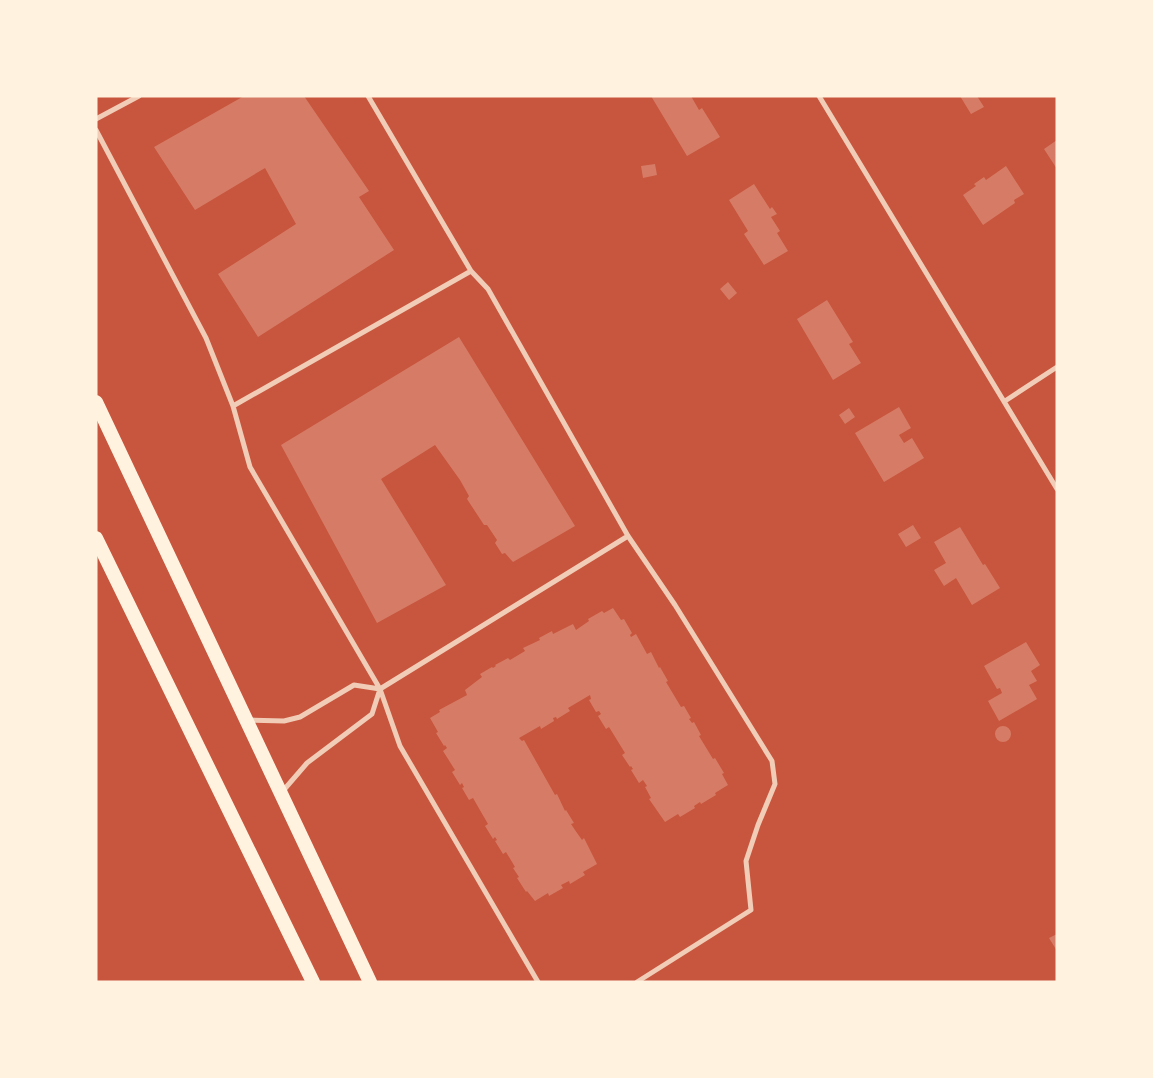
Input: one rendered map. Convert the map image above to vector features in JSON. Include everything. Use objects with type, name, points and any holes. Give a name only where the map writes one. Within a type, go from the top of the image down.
[{"type":"highway","points":[[96,402],[248,720],[370,982]]},
{"type":"highway","points":[[96,538],[313,982]]},
{"type":"street","points":[[96,118],[139,96]]},
{"type":"street","points":[[368,96],[471,272],[488,289],[628,536],[675,605],[772,761],[775,784],[758,825],[746,862],[750,910],[637,982]]},
{"type":"street","points":[[819,96],[1057,489]]},
{"type":"street","points":[[96,130],[206,338],[233,406],[250,467],[380,689],[400,746],[538,982]]},
{"type":"street","points":[[233,406],[471,272]]},
{"type":"street","points":[[1005,401],[1057,367]]},
{"type":"street","points":[[248,720],[284,721],[300,717],[354,686],[380,689],[628,536]]},
{"type":"street","points":[[282,792],[307,763],[372,714],[380,689]]},
{"type":"building","points":[[244,96],[304,96],[369,191],[359,197],[394,250],[258,337],[218,274],[296,224],[265,168],[195,210],[154,147]]},
{"type":"building","points":[[651,96],[691,96],[699,110],[702,108],[720,137],[687,156]]},
{"type":"building","points":[[960,96],[977,96],[984,107],[971,114]]},
{"type":"building","points":[[1057,140],[1057,169],[1044,149]]},
{"type":"building","points":[[655,164],[657,175],[643,178],[641,166]]},
{"type":"building","points":[[1006,166],[1024,194],[1014,200],[1015,203],[983,225],[963,195],[976,186],[974,184],[984,177],[986,180]]},
{"type":"building","points":[[754,184],[770,209],[772,207],[777,214],[771,217],[780,231],[777,233],[788,251],[764,265],[744,234],[748,231],[729,200]]},
{"type":"building","points":[[728,282],[737,293],[729,300],[720,289]]},
{"type":"building","points":[[827,300],[853,342],[849,344],[861,363],[833,380],[797,319]]},
{"type":"building","points":[[459,337],[575,526],[513,562],[505,553],[502,554],[495,543],[497,540],[487,525],[484,525],[467,499],[469,496],[460,480],[435,445],[381,479],[446,585],[377,623],[281,445]]},
{"type":"building","points":[[899,407],[911,428],[899,435],[904,443],[912,438],[924,458],[884,482],[855,433]]},
{"type":"building","points":[[849,408],[855,417],[845,424],[839,415]]},
{"type":"building","points":[[913,525],[921,538],[906,547],[898,534]]},
{"type":"building","points":[[960,527],[983,565],[985,564],[1000,588],[972,605],[956,578],[944,586],[934,570],[946,563],[934,542]]},
{"type":"building","points":[[613,608],[621,620],[624,619],[632,633],[631,637],[636,634],[647,654],[651,652],[681,707],[684,706],[691,718],[689,719],[692,723],[694,722],[701,735],[699,736],[724,773],[722,774],[728,785],[715,793],[716,795],[701,804],[700,802],[694,806],[695,808],[680,817],[678,814],[665,822],[649,799],[651,798],[645,787],[647,786],[643,780],[639,783],[631,770],[633,769],[622,755],[625,753],[609,727],[606,729],[598,716],[601,714],[599,711],[596,712],[589,700],[591,699],[590,695],[568,708],[570,711],[557,719],[556,717],[553,718],[554,721],[541,729],[540,726],[519,738],[522,741],[524,740],[555,795],[557,794],[565,811],[574,823],[571,824],[582,840],[584,838],[597,864],[583,872],[585,875],[570,884],[569,881],[561,885],[563,888],[549,896],[548,893],[535,901],[526,892],[517,878],[519,877],[513,868],[515,867],[506,852],[503,854],[495,841],[497,840],[495,837],[493,839],[485,826],[488,824],[473,798],[469,800],[462,788],[464,787],[462,783],[460,785],[452,772],[455,770],[443,751],[447,748],[436,733],[438,732],[430,718],[440,712],[439,710],[467,695],[465,690],[482,677],[480,674],[508,658],[510,660],[525,651],[523,648],[540,640],[539,638],[552,631],[553,634],[573,624],[576,630],[589,621],[588,619],[602,611],[604,613]]},
{"type":"building","points":[[1026,642],[1040,665],[1031,671],[1037,681],[1029,685],[1037,699],[999,721],[988,701],[1002,693],[1000,688],[997,689],[984,666]]},
{"type":"building","points":[[1000,726],[1006,726],[1011,731],[1009,740],[1000,742],[995,737],[995,731]]},
{"type":"building","points":[[1057,934],[1057,951],[1049,938]]}]
